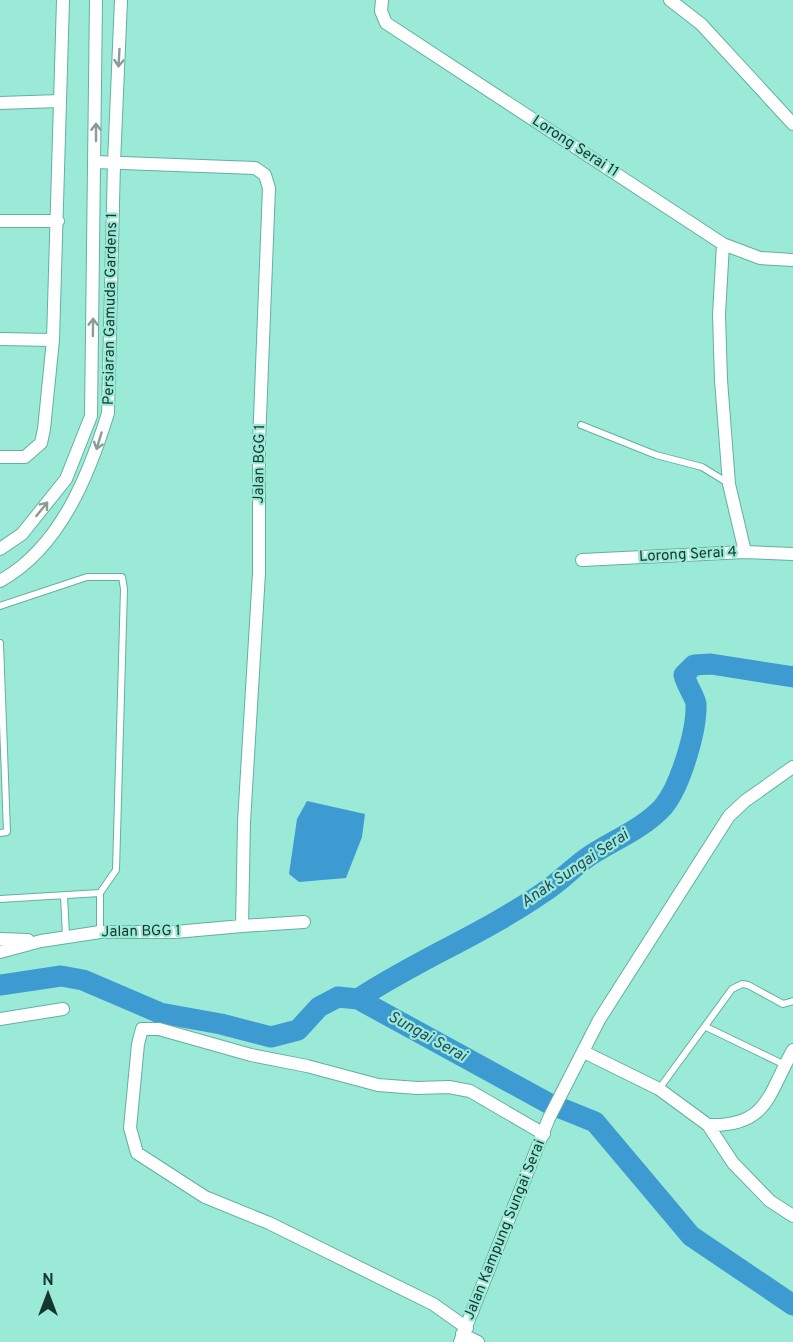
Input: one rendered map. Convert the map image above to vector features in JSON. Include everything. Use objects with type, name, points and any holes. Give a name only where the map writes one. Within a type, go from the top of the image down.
[{"type":"street","points":[[0,457],[26,457],[41,442],[44,429],[53,340],[63,0]]},
{"type":"street","name":"Persiaran Gamuda Gardens 1","points":[[0,549],[22,534],[66,480],[91,417],[96,162],[96,0]]},
{"type":"street","name":"Persiaran Gamuda Gardens 1","points":[[0,581],[42,548],[73,500],[96,452],[108,413],[114,163],[121,0]]},
{"type":"street","name":"Lorong Serai 11","points":[[382,0],[381,11],[386,23],[723,244],[760,258],[793,260]]},
{"type":"street","points":[[670,0],[701,24],[793,124]]},
{"type":"street","points":[[0,103],[60,101]]},
{"type":"street","name":"Jalan BGG 1","points":[[96,162],[255,168],[265,175],[269,188],[260,431],[259,573],[244,822],[242,926]]},
{"type":"street","points":[[0,221],[58,221]]},
{"type":"street","points":[[723,244],[719,315],[721,380],[729,484],[745,552]]},
{"type":"street","points":[[0,339],[53,340]]},
{"type":"street","name":"Lorong Serai 4","points":[[582,560],[745,552],[793,554]]},
{"type":"street","name":"Jalan Kampung Sungai Serai","points":[[463,1335],[549,1118],[599,1020],[729,816],[745,801],[793,767]]},
{"type":"street","name":"Jalan BGG 1","points":[[0,952],[66,936],[100,932],[175,932],[304,922]]},
{"type":"street","name":"Jalan BGG 1","points":[[0,939],[41,941]]},
{"type":"street","points":[[0,1020],[63,1009]]},
{"type":"street","points":[[478,1342],[463,1335],[433,1304],[269,1223],[205,1197],[137,1153],[130,1128],[138,1044],[142,1029],[159,1029],[240,1052],[307,1066],[378,1085],[417,1088],[449,1086],[470,1091],[544,1134]]},
{"type":"street","points":[[708,1125],[730,1126],[760,1111],[793,1050]]},
{"type":"street","points":[[584,1052],[659,1089],[708,1125],[733,1163],[770,1201],[793,1216]]},
{"type":"lane","points":[[581,425],[656,455],[702,467],[729,484]]},
{"type":"lane","points":[[0,606],[87,577],[122,577],[124,589],[116,870],[100,893],[100,932]]},
{"type":"lane","points":[[0,643],[7,832],[0,833]]},
{"type":"lane","points":[[0,899],[100,893]]},
{"type":"lane","points":[[64,896],[66,936]]},
{"type":"lane","points":[[659,1089],[732,989],[748,985],[783,1004],[793,1001]]},
{"type":"lane","points":[[706,1027],[785,1065]]},
{"type":"water","points":[[307,801],[365,814],[362,837],[346,878],[299,882],[289,874],[297,819]]},
{"type":"waterway","name":"Anak Sungai Serai","points":[[358,999],[521,907],[550,888],[591,855],[647,821],[663,807],[681,773],[694,729],[696,704],[684,675],[694,665],[711,664],[793,677]]},
{"type":"waterway","name":"Sungai Serai","points":[[0,985],[61,976],[83,980],[160,1013],[221,1024],[271,1037],[298,1030],[319,1007],[338,997],[358,999],[548,1103],[595,1122],[691,1236],[793,1305]]}]
